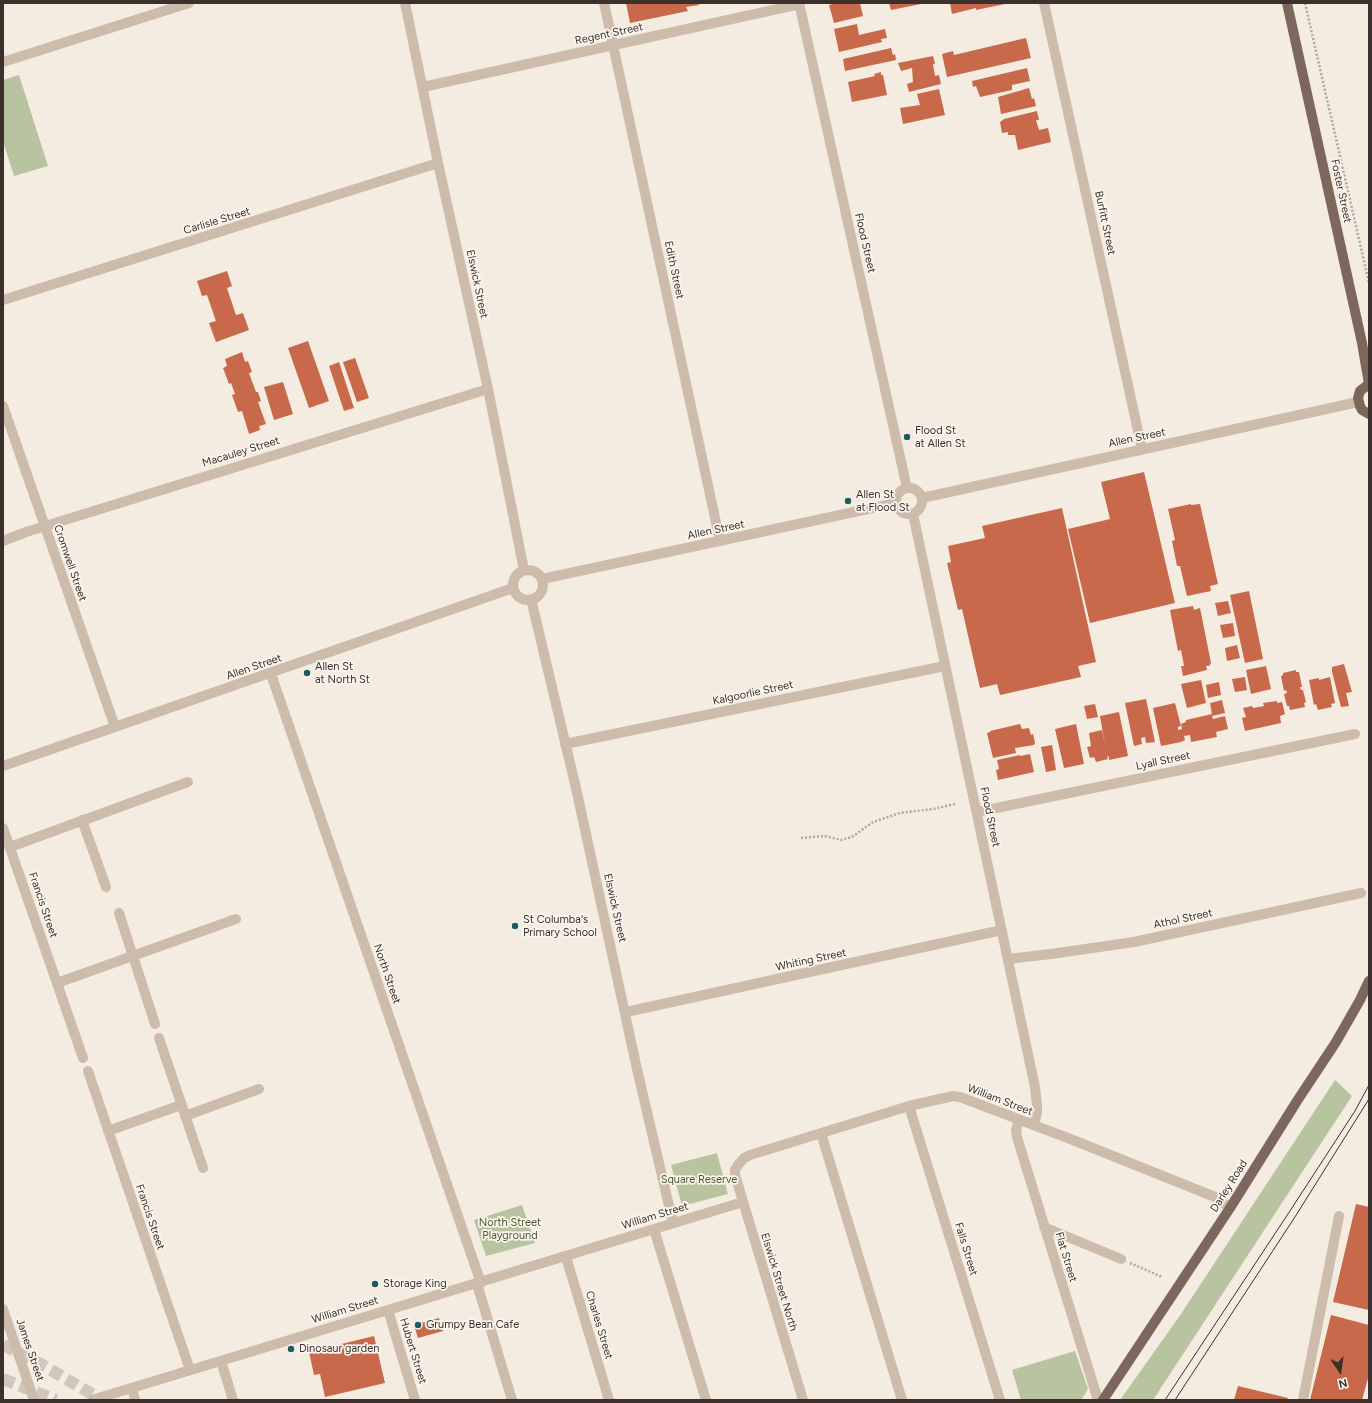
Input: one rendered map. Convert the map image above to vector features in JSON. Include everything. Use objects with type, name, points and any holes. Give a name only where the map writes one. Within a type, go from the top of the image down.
[{"type":"main road","name":"Foster Street","points":[[1287,3],[1362,343],[1369,384]]},
{"type":"main road","points":[[1369,384],[1360,391],[1358,402],[1362,410],[1369,414]]},
{"type":"main road","name":"Darley Road","points":[[1103,1400],[1230,1208],[1336,1042],[1369,981]]},
{"type":"street","points":[[3,62],[189,3]]},
{"type":"street","name":"Elswick Street","points":[[405,3],[438,163],[488,388],[524,570]]},
{"type":"street","name":"Edith Street","points":[[604,3],[720,541]]},
{"type":"street","name":"Burfitt Street","points":[[1044,3],[1142,449]]},
{"type":"street","name":"Regent Street","points":[[423,87],[800,4]]},
{"type":"street","name":"Flood Street","points":[[800,4],[907,488]]},
{"type":"street","name":"Carlisle Street","points":[[3,300],[438,163]]},
{"type":"street","name":"Macauley Street","points":[[3,542],[26,532],[488,388]]},
{"type":"street","name":"Allen Street","points":[[922,498],[1358,402]]},
{"type":"street","name":"Cromwell Street","points":[[3,406],[115,728]]},
{"type":"street","points":[[907,488],[918,491],[922,498],[920,508],[913,514],[900,511],[896,503],[897,495],[903,489],[907,488]]},
{"type":"street","name":"Allen Street","points":[[542,579],[896,503]]},
{"type":"street","name":"Flood Street","points":[[913,514],[1035,1087],[1037,1113],[1034,1126]]},
{"type":"street","points":[[524,570],[535,571],[542,579],[542,589],[536,598],[525,600],[520,598],[513,588],[516,575],[524,570]]},
{"type":"street","name":"Allen Street","points":[[3,766],[271,674],[513,588]]},
{"type":"street","name":"Elswick Street","points":[[531,599],[673,1223]]},
{"type":"street","name":"Kalgoorlie Street","points":[[565,744],[945,666]]},
{"type":"street","name":"North Street","points":[[271,674],[479,1283],[512,1400]]},
{"type":"street","name":"Lyall Street","points":[[977,812],[1355,734]]},
{"type":"street","points":[[10,847],[188,782]]},
{"type":"street","points":[[82,820],[106,887]]},
{"type":"street","name":"Francis Street","points":[[3,828],[83,1058]]},
{"type":"street","name":"Athol Street","points":[[1008,959],[1134,942],[1361,893]]},
{"type":"street","points":[[120,913],[155,1024]]},
{"type":"street","points":[[57,983],[236,919]]},
{"type":"street","name":"Whiting Street","points":[[626,1012],[1002,930]]},
{"type":"street","points":[[159,1038],[203,1168]]},
{"type":"street","name":"Francis Street","points":[[88,1071],[190,1370]]},
{"type":"street","points":[[185,1116],[259,1089]]},
{"type":"street","name":"William Street","points":[[735,1170],[741,1161],[750,1155],[909,1106],[949,1096],[957,1096],[1073,1140],[1215,1198],[1230,1208]]},
{"type":"street","points":[[108,1131],[181,1105]]},
{"type":"street","name":"Falls Street","points":[[909,1106],[1000,1400]]},
{"type":"street","name":"Flat Street","points":[[1019,1120],[1016,1130],[1017,1137],[1098,1400]]},
{"type":"street","points":[[821,1133],[902,1400]]},
{"type":"street","name":"Elswick Street North","points":[[735,1170],[742,1202],[803,1400]]},
{"type":"street","name":"William Street","points":[[92,1400],[566,1257],[742,1202]]},
{"type":"street","points":[[1303,1400],[1339,1216]]},
{"type":"street","points":[[1044,1227],[1121,1259]]},
{"type":"street","points":[[654,1229],[706,1400]]},
{"type":"street","name":"Charles Street","points":[[566,1257],[609,1400]]},
{"type":"street","name":"James Street","points":[[3,1309],[34,1400]]},
{"type":"street","name":"Hubert Street","points":[[388,1310],[415,1400]]},
{"type":"street","points":[[221,1361],[233,1400]]},
{"type":"street","points":[[132,1388],[136,1400]]},
{"type":"path","points":[[1305,3],[1369,283]]},
{"type":"path","points":[[801,838],[825,836],[841,840],[847,839],[873,822],[893,815],[954,804]]},
{"type":"path","points":[[1121,1259],[1162,1277]]},
{"type":"green space","points":[[19,75],[48,166],[14,176],[3,141],[3,80]]},
{"type":"green space","points":[[1335,1080],[1352,1096],[1153,1400],[1120,1400],[1181,1314]]},
{"type":"green space","name":"Square Reserve","points":[[717,1153],[728,1194],[682,1206],[671,1165]]},
{"type":"green space","name":"North Street Playground","points":[[522,1205],[535,1243],[486,1256],[474,1220]]},
{"type":"green space","points":[[1075,1351],[1088,1389],[1081,1400],[1021,1400],[1012,1370]]},
{"type":"building","points":[[626,3],[699,3],[699,5],[686,7],[688,11],[630,23]]},
{"type":"building","points":[[836,3],[860,3],[863,16],[834,23],[829,5]]},
{"type":"building","points":[[889,3],[921,3],[921,4],[891,10]]},
{"type":"building","points":[[950,3],[1005,4],[976,10],[976,8],[952,14]]},
{"type":"building","points":[[857,24],[859,35],[885,29],[887,38],[881,39],[882,42],[839,52],[834,29]]},
{"type":"building","points":[[1026,38],[1031,58],[947,77],[942,54],[953,51],[954,55]]},
{"type":"building","points":[[891,48],[893,55],[895,54],[896,60],[845,71],[843,59]]},
{"type":"building","points":[[933,56],[935,76],[939,75],[941,84],[909,92],[907,84],[913,82],[912,68],[901,71],[898,63]]},
{"type":"building","points":[[1027,68],[1030,81],[1012,85],[1012,90],[980,97],[976,86],[973,87],[972,81]]},
{"type":"building","points":[[881,72],[887,95],[852,102],[848,82],[875,76],[874,74]]},
{"type":"building","points":[[1029,88],[1036,106],[1001,114],[998,97]]},
{"type":"building","points":[[939,89],[945,115],[903,124],[900,108],[920,105],[917,94]]},
{"type":"building","points":[[1037,111],[1039,120],[1036,120],[1039,130],[1048,128],[1051,142],[1018,150],[1015,135],[1008,135],[1008,132],[1002,133],[1000,122],[1004,119]]},
{"type":"building","points":[[227,271],[232,286],[227,288],[236,315],[243,313],[249,330],[216,342],[209,323],[216,321],[207,295],[202,296],[197,281]]},
{"type":"building","points":[[308,341],[329,401],[309,408],[288,348]]},
{"type":"building","points":[[242,352],[245,362],[248,361],[252,372],[249,373],[261,401],[258,402],[266,424],[259,426],[260,430],[249,434],[242,411],[238,412],[232,395],[235,394],[231,383],[229,384],[223,368],[227,366],[225,359]]},
{"type":"building","points":[[355,358],[369,398],[357,402],[343,362]]},
{"type":"building","points":[[339,362],[354,408],[344,411],[329,366]]},
{"type":"building","points":[[283,382],[293,414],[274,420],[264,387]]},
{"type":"building","points":[[1144,472],[1175,603],[1090,623],[1068,529],[1110,519],[1101,482]]},
{"type":"building","points":[[1191,504],[1200,504],[1218,584],[1210,586],[1211,591],[1187,596],[1180,566],[1177,566],[1172,541],[1175,540],[1168,509]]},
{"type":"building","points":[[1062,508],[1096,662],[1078,666],[1081,677],[1000,695],[997,684],[980,688],[962,609],[958,610],[947,563],[951,562],[948,546],[985,538],[982,526]]},
{"type":"building","points":[[1249,591],[1263,659],[1245,663],[1230,595]]},
{"type":"building","points":[[1228,601],[1231,613],[1218,616],[1215,603]]},
{"type":"building","points":[[1193,606],[1194,610],[1200,608],[1211,663],[1209,666],[1206,666],[1207,670],[1183,676],[1181,666],[1184,666],[1181,650],[1178,651],[1170,610]]},
{"type":"building","points":[[1233,623],[1235,636],[1223,638],[1220,625]]},
{"type":"building","points":[[1237,645],[1240,658],[1227,661],[1225,648]]},
{"type":"building","points":[[1344,664],[1352,692],[1346,693],[1349,706],[1341,707],[1332,667]]},
{"type":"building","points":[[1266,666],[1271,689],[1251,694],[1246,670]]},
{"type":"building","points":[[1296,670],[1296,672],[1299,672],[1302,687],[1300,687],[1301,690],[1303,690],[1306,702],[1304,703],[1305,707],[1290,710],[1289,706],[1287,706],[1284,694],[1287,693],[1286,690],[1284,691],[1281,676],[1283,673]]},
{"type":"building","points":[[1245,677],[1247,690],[1235,692],[1232,679]]},
{"type":"building","points":[[1330,677],[1335,703],[1331,704],[1332,707],[1318,710],[1316,704],[1314,705],[1309,680],[1319,678],[1319,680]]},
{"type":"building","points":[[1201,680],[1206,703],[1187,708],[1181,684]]},
{"type":"building","points":[[1219,682],[1221,695],[1208,698],[1206,685]]},
{"type":"building","points":[[1146,699],[1155,742],[1146,743],[1145,737],[1141,738],[1142,744],[1134,746],[1125,703]]},
{"type":"building","points":[[1222,700],[1225,713],[1212,716],[1213,719],[1225,716],[1228,729],[1216,732],[1217,737],[1191,742],[1190,735],[1184,736],[1185,740],[1181,742],[1161,746],[1153,708],[1175,703],[1181,726],[1178,727],[1178,730],[1182,729],[1181,724],[1186,722],[1186,720],[1212,714],[1210,703]]},
{"type":"building","points":[[1277,701],[1277,703],[1282,702],[1285,714],[1280,716],[1281,723],[1245,731],[1242,718],[1246,717],[1243,708],[1264,706],[1263,703]]},
{"type":"building","points":[[1095,704],[1098,717],[1087,719],[1084,706]]},
{"type":"building","points":[[1119,712],[1128,756],[1109,760],[1109,757],[1107,756],[1108,759],[1096,762],[1094,757],[1090,758],[1087,747],[1091,746],[1089,733],[1102,730],[1105,745],[1100,716]]},
{"type":"building","points":[[1020,724],[1022,729],[1029,728],[1031,735],[1033,734],[1034,745],[1015,748],[1016,753],[993,758],[987,733]]},
{"type":"building","points":[[1076,724],[1084,764],[1064,768],[1055,729]]},
{"type":"building","points":[[1052,745],[1056,770],[1046,772],[1041,747]]},
{"type":"building","points":[[1030,754],[1034,772],[998,780],[996,770],[999,769],[997,760]]},
{"type":"building","points":[[1356,1204],[1369,1207],[1369,1310],[1333,1302]]},
{"type":"building","points":[[1331,1315],[1369,1325],[1369,1375],[1362,1400],[1310,1400]]},
{"type":"building","points":[[439,1318],[443,1331],[418,1338],[414,1325]]},
{"type":"building","points":[[374,1336],[385,1383],[325,1397],[320,1374],[314,1375],[309,1352]]},
{"type":"building","points":[[1238,1386],[1288,1398],[1287,1400],[1234,1400]]},
{"type":"tunnel","points":[[3,1345],[39,1363],[102,1400]]},
{"type":"tunnel","points":[[3,1379],[56,1400]]},
{"type":"tram line","points":[[1165,1400],[1355,1111],[1369,1085]]},
{"type":"tram line","points":[[1175,1400],[1293,1220],[1369,1099]]},
{"type":"place","name":"Flood St at Allen St","points":[[907,437]]},
{"type":"place","name":"Allen St at Flood St","points":[[848,501]]},
{"type":"place","name":"Allen St at North St","points":[[307,673]]},
{"type":"place","name":"St Columba's Primary School","points":[[515,926]]},
{"type":"place","name":"Storage King","points":[[375,1284]]},
{"type":"place","name":"Grumpy Bean Cafe","points":[[418,1325]]},
{"type":"place","name":"Dinosaur garden","points":[[291,1349]]}]
